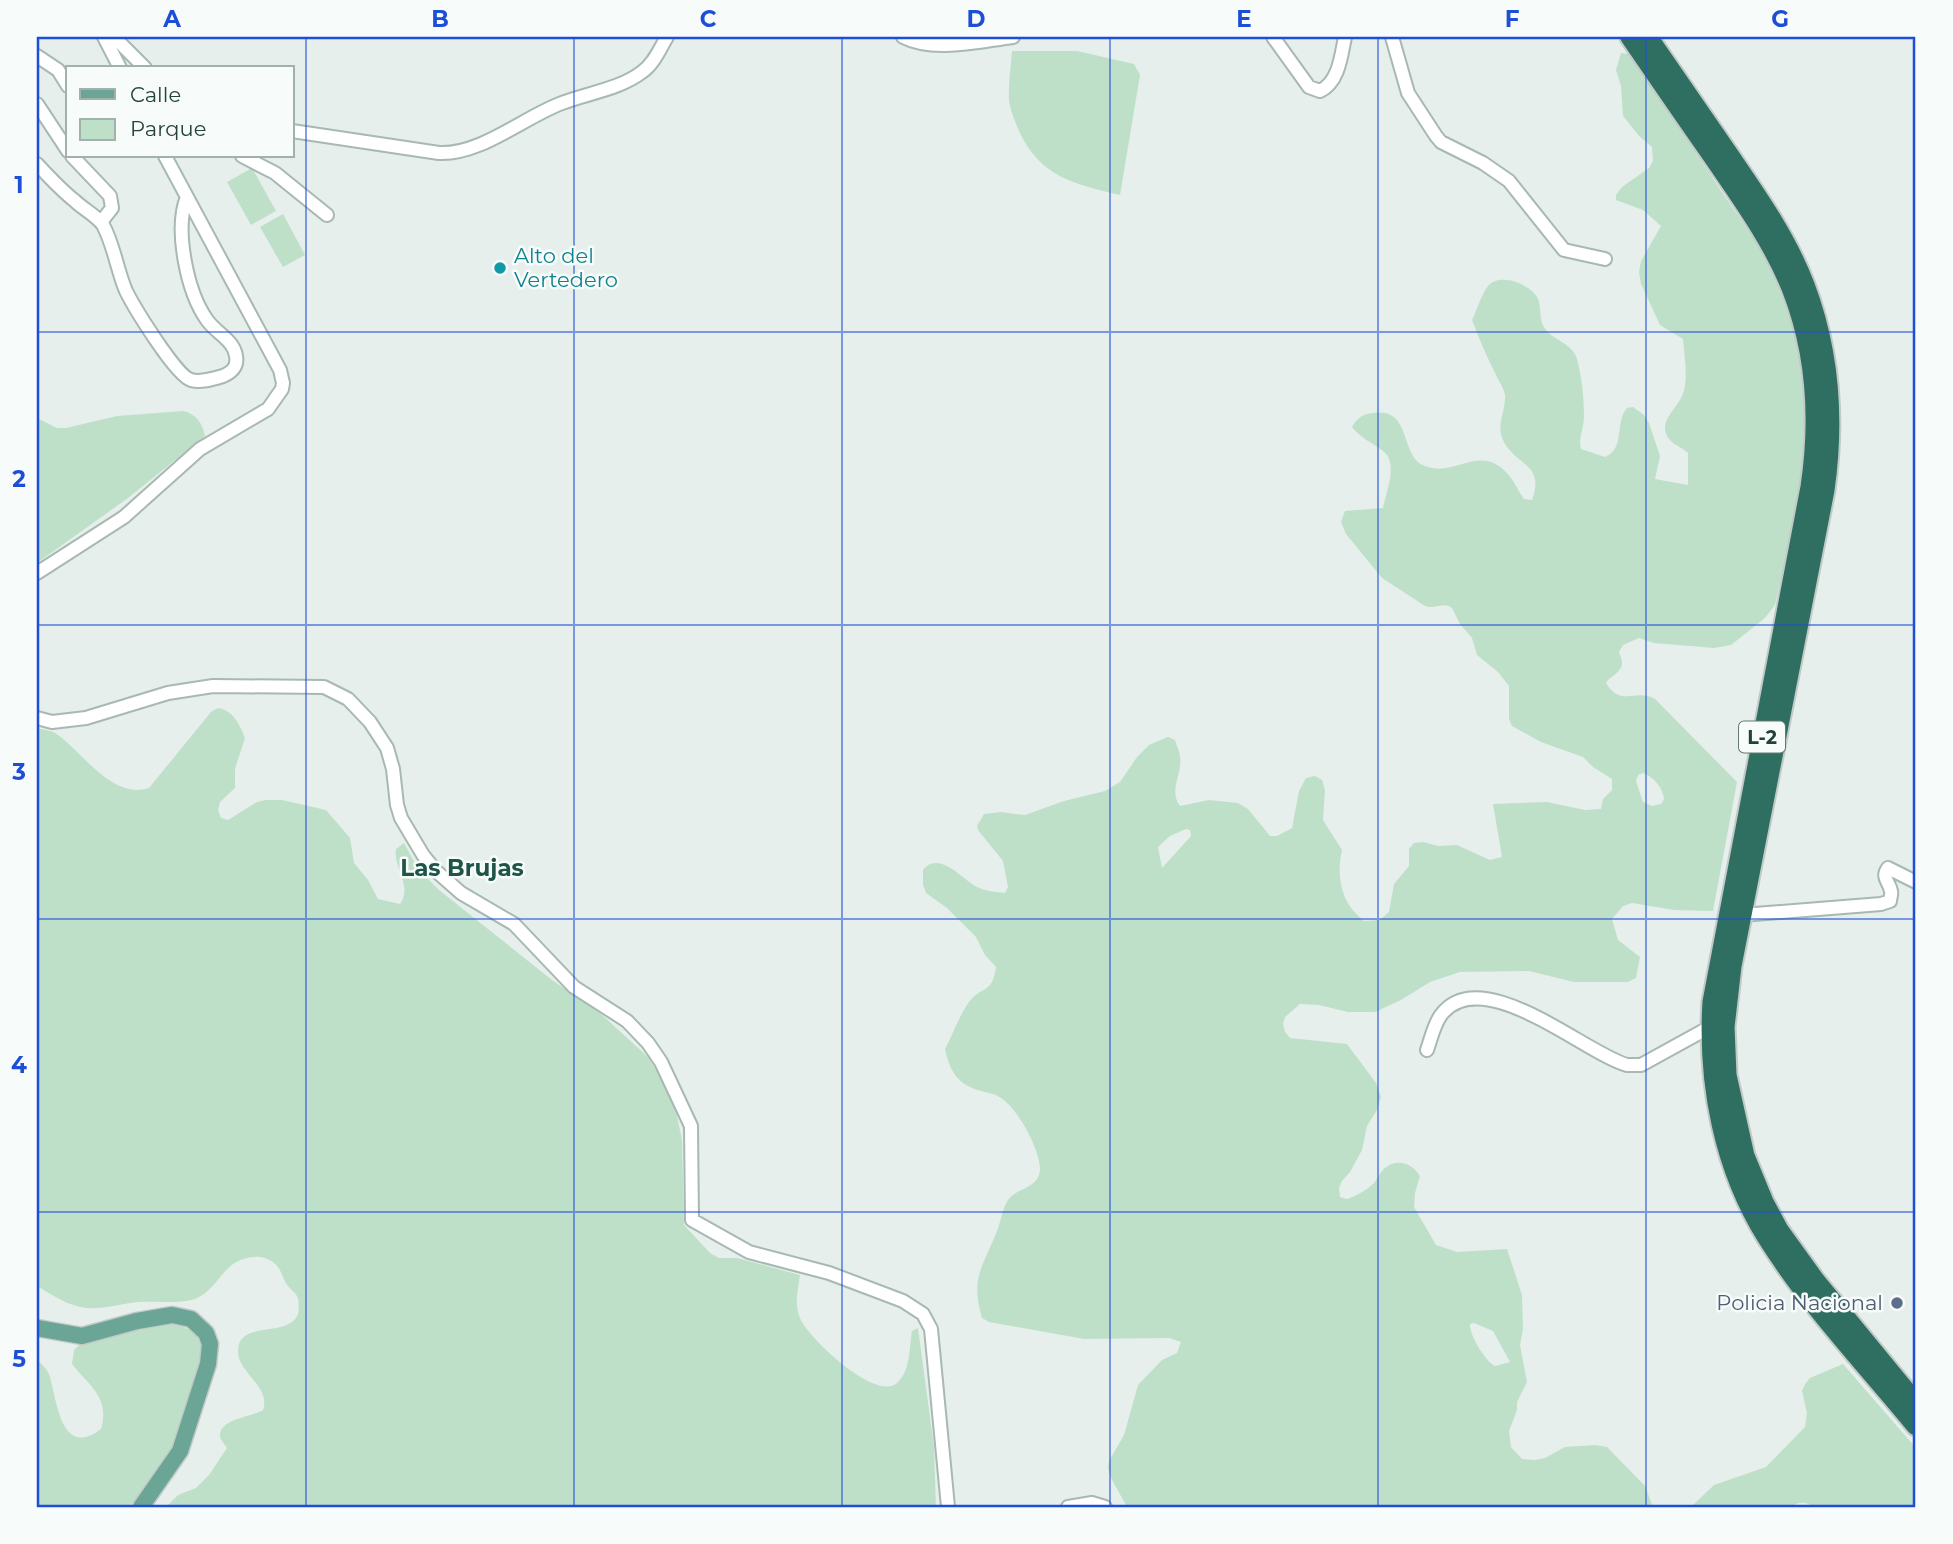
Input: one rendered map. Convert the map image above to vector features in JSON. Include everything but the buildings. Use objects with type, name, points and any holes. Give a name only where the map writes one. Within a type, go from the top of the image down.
[{"type":"highway","name":"L-2","points":[[1630,37],[1753,216],[1776,258],[1790,287],[1804,329],[1816,406],[1816,435],[1810,487],[1718,963],[1710,1027],[1713,1076],[1720,1116],[1731,1161],[1767,1237],[1803,1289],[1916,1426]]},
{"type":"highway","name":"L-2","points":[[1648,37],[1778,229],[1812,303],[1828,380],[1831,435],[1825,490],[1732,966],[1725,1027],[1727,1075],[1745,1156],[1779,1230],[1815,1280],[1916,1403]]},
{"type":"main road","points":[[37,1328],[82,1336],[137,1321],[172,1315],[191,1319],[206,1334],[210,1344],[208,1364],[180,1451],[141,1507]]},
{"type":"street","points":[[104,37],[119,66]]},
{"type":"street","points":[[114,37],[143,66]]},
{"type":"street","points":[[294,131],[439,153],[455,153],[497,136],[554,106],[638,75],[652,62],[667,37]]},
{"type":"street","points":[[904,37],[916,42],[935,44],[1013,37]]},
{"type":"street","points":[[1273,37],[1309,87],[1320,91],[1332,82],[1345,37]]},
{"type":"street","points":[[1392,37],[1408,93],[1441,142],[1483,163],[1509,181],[1564,250],[1605,259]]},
{"type":"street","points":[[37,56],[54,66],[66,82]]},
{"type":"street","points":[[37,65],[54,66]]},
{"type":"street","points":[[37,103],[66,147]]},
{"type":"street","points":[[74,158],[110,196],[113,203],[110,213],[101,222]]},
{"type":"street","points":[[88,158],[93,178]]},
{"type":"street","points":[[37,573],[124,517],[200,449],[268,409],[282,389],[280,370],[166,158]]},
{"type":"street","points":[[246,158],[275,173],[327,215]]},
{"type":"street","points":[[37,164],[64,192],[101,222],[132,302],[179,373],[199,381],[226,375],[236,366],[235,349],[205,318],[194,293],[183,242],[183,212],[187,197]]},
{"type":"street","points":[[37,718],[52,722],[86,718],[183,690],[214,686],[324,687],[348,699],[370,722],[387,748],[401,818],[436,872],[461,893],[514,924],[574,987],[627,1021],[648,1043],[661,1062],[691,1125],[692,1220],[740,1248],[829,1273],[903,1301],[923,1314],[931,1329],[948,1507]]},
{"type":"street","points":[[1742,915],[1881,904],[1890,901],[1891,891],[1885,881],[1888,868],[1916,882]]},
{"type":"street","points":[[1427,1050],[1441,1015],[1455,1003],[1475,998],[1529,1012],[1628,1065],[1641,1065],[1710,1027]]},
{"type":"street","points":[[1068,1507],[1092,1503],[1105,1507]]},
{"type":"green space","points":[[1012,51],[1077,51],[1134,64],[1140,75],[1120,195],[1060,176],[1048,169],[1027,147],[1010,104]]},
{"type":"green space","points":[[1621,53],[1629,54],[1756,242],[1772,272],[1785,306],[1797,342],[1804,380],[1807,416],[1804,464],[1775,605],[1765,618],[1731,645],[1714,648],[1654,643],[1639,638],[1623,645],[1619,652],[1622,665],[1606,683],[1623,696],[1641,695],[1655,699],[1737,782],[1713,911],[1674,910],[1632,903],[1623,906],[1612,919],[1618,940],[1640,957],[1636,978],[1628,982],[1574,982],[1529,971],[1460,972],[1430,982],[1375,1012],[1348,1012],[1319,1005],[1300,1004],[1285,1017],[1283,1024],[1290,1038],[1347,1044],[1376,1083],[1381,1097],[1367,1126],[1362,1150],[1339,1188],[1340,1197],[1347,1199],[1363,1191],[1374,1183],[1387,1167],[1402,1163],[1412,1167],[1420,1176],[1414,1207],[1436,1245],[1457,1252],[1507,1249],[1522,1295],[1523,1329],[1520,1345],[1527,1382],[1517,1402],[1517,1410],[1509,1431],[1511,1447],[1522,1459],[1535,1460],[1545,1458],[1565,1447],[1607,1447],[1645,1486],[1653,1507],[1127,1507],[1112,1480],[1109,1461],[1124,1435],[1138,1385],[1162,1360],[1177,1353],[1181,1342],[1169,1338],[1084,1339],[989,1322],[982,1318],[977,1292],[983,1264],[1004,1207],[1012,1196],[1036,1180],[1039,1175],[1039,1160],[1032,1140],[1008,1103],[966,1085],[956,1076],[950,1064],[945,1049],[959,1019],[965,1007],[992,982],[996,967],[985,955],[976,937],[947,908],[926,893],[923,870],[929,865],[943,864],[977,887],[1005,893],[1008,887],[1003,861],[978,830],[977,826],[984,814],[1001,812],[1025,815],[1064,801],[1105,791],[1120,782],[1149,745],[1168,737],[1175,740],[1180,755],[1175,794],[1180,806],[1209,800],[1238,803],[1248,809],[1270,836],[1277,836],[1292,828],[1299,791],[1306,778],[1315,776],[1322,780],[1325,790],[1323,820],[1342,850],[1342,889],[1350,906],[1364,921],[1380,920],[1389,912],[1394,884],[1409,866],[1409,849],[1414,843],[1457,845],[1490,860],[1502,857],[1493,804],[1547,802],[1585,810],[1601,809],[1603,799],[1612,790],[1612,779],[1583,757],[1541,742],[1512,726],[1509,719],[1509,686],[1498,672],[1477,655],[1472,638],[1460,624],[1452,608],[1445,605],[1425,606],[1382,578],[1346,534],[1341,522],[1345,511],[1383,508],[1391,470],[1388,456],[1352,427],[1361,417],[1373,413],[1386,413],[1394,417],[1417,461],[1425,466],[1436,469],[1476,461],[1496,464],[1511,478],[1524,499],[1532,500],[1535,488],[1533,472],[1504,442],[1500,430],[1504,392],[1472,320],[1488,286],[1500,280],[1515,282],[1529,289],[1538,299],[1544,326],[1575,354],[1584,403],[1581,449],[1605,457],[1611,453],[1618,441],[1623,414],[1627,408],[1633,407],[1644,415],[1649,423],[1660,456],[1655,479],[1688,485],[1688,453],[1670,440],[1665,427],[1684,390],[1686,371],[1683,339],[1660,325],[1641,284],[1639,272],[1641,261],[1661,226],[1643,210],[1616,200],[1622,187],[1649,168],[1653,161],[1652,147],[1623,116],[1621,86],[1616,70]],"holes":[[[1643,773],[1660,787],[1664,799],[1661,804],[1652,806],[1643,802],[1636,781],[1638,775]],[[1186,829],[1190,830],[1191,836],[1162,868],[1158,847],[1170,836]],[[1474,1323],[1493,1331],[1510,1362],[1495,1366],[1491,1363],[1482,1353],[1470,1324]]]},
{"type":"green space","points":[[252,168],[276,211],[251,225],[227,182]]},
{"type":"green space","points":[[283,214],[305,255],[283,267],[260,227]]},
{"type":"green space","points":[[183,411],[198,419],[205,436],[128,498],[37,563],[37,418],[57,428],[66,428],[117,416]]},
{"type":"green space","points":[[218,708],[232,715],[245,738],[235,769],[235,788],[220,802],[218,810],[221,818],[228,820],[257,802],[266,800],[282,800],[326,810],[350,838],[354,863],[368,880],[378,899],[400,904],[404,884],[397,863],[396,849],[404,843],[418,869],[439,890],[552,980],[601,1014],[648,1057],[671,1094],[677,1116],[682,1140],[684,1225],[710,1253],[719,1258],[737,1258],[800,1275],[797,1307],[806,1327],[844,1365],[874,1384],[887,1386],[902,1378],[907,1365],[912,1331],[918,1328],[934,1447],[936,1507],[166,1507],[178,1495],[196,1488],[209,1475],[227,1448],[220,1436],[226,1424],[263,1410],[262,1393],[241,1362],[239,1344],[243,1337],[250,1333],[277,1328],[293,1321],[298,1314],[298,1300],[277,1265],[256,1257],[235,1263],[203,1294],[195,1299],[182,1301],[137,1302],[87,1308],[68,1303],[37,1286],[37,728],[58,735],[111,781],[136,790],[149,788],[211,712]]},
{"type":"green space","points":[[164,1324],[192,1332],[199,1341],[201,1359],[188,1408],[163,1465],[129,1507],[37,1507],[37,1360],[49,1374],[59,1413],[70,1433],[78,1437],[88,1436],[101,1429],[103,1409],[97,1393],[72,1364],[74,1350],[80,1344],[103,1340],[142,1326]]},
{"type":"green space","points":[[1843,1364],[1916,1448],[1916,1507],[1814,1507],[1802,1503],[1791,1507],[1691,1507],[1714,1485],[1766,1467],[1805,1427],[1807,1413],[1802,1391],[1805,1384],[1810,1378]]},
{"type":"place","name":"Alto del Vertedero","points":[[500,268]]},
{"type":"place","name":"Policia Nacional","points":[[1897,1303]]},
{"type":"district","name":"Las Brujas","points":[[462,868]]}]
